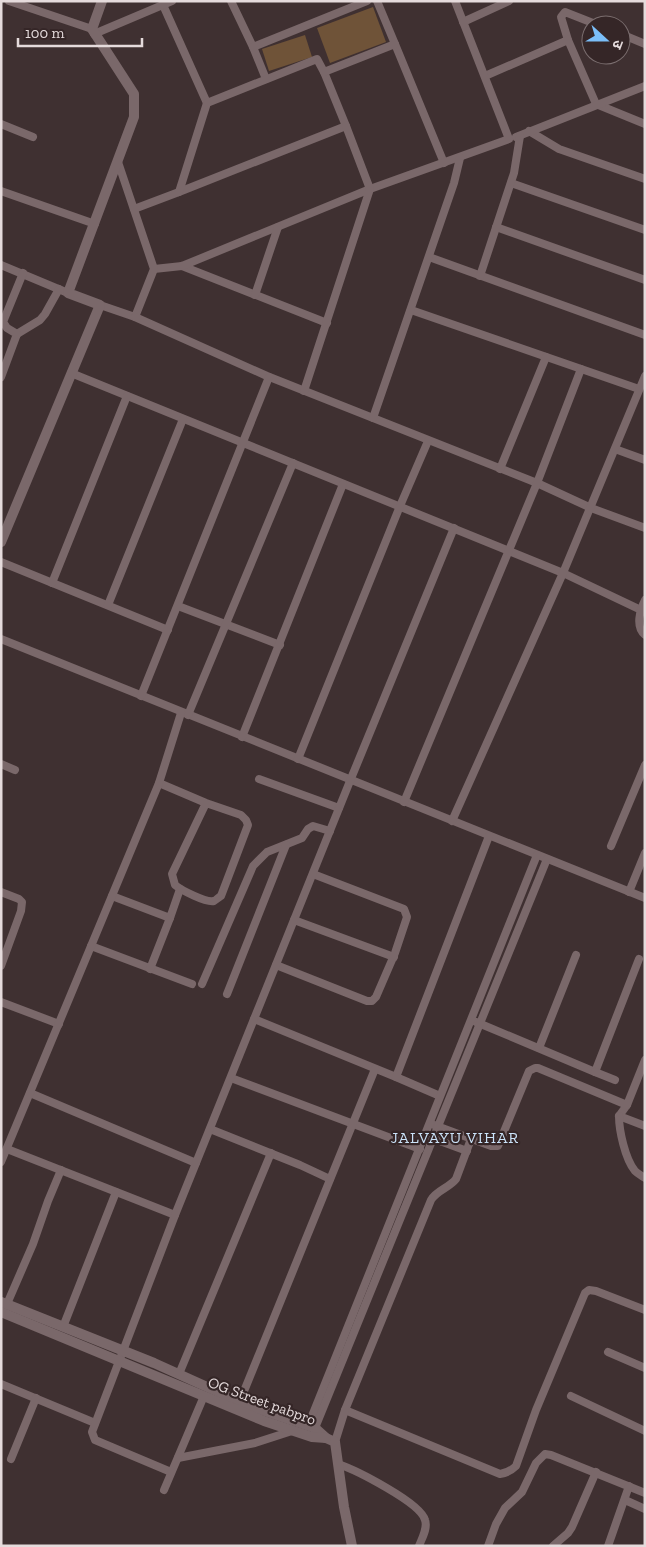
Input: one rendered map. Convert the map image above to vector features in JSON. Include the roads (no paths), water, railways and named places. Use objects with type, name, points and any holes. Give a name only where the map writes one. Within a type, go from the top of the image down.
[{"type":"street","points":[[2,371],[17,334],[40,320],[64,291],[95,224],[134,117],[134,94],[93,31],[9,1]]},
{"type":"street","points":[[93,31],[102,1]]},
{"type":"street","points":[[93,31],[172,1]]},
{"type":"street","points":[[231,1],[266,79]]},
{"type":"street","points":[[253,47],[367,1]]},
{"type":"street","points":[[377,1],[444,163]]},
{"type":"street","points":[[454,1],[510,139]]},
{"type":"street","points":[[463,22],[509,1]]},
{"type":"street","points":[[163,5],[207,103],[180,192]]},
{"type":"street","points":[[581,18],[565,12],[561,17],[568,40],[596,104],[645,124]]},
{"type":"street","points":[[631,38],[645,44]]},
{"type":"street","points":[[485,76],[568,40]]},
{"type":"street","points":[[324,72],[395,44]]},
{"type":"street","points":[[207,103],[317,59],[324,72],[370,189],[304,390]]},
{"type":"street","points":[[154,269],[182,266],[370,189],[520,136],[645,86]]},
{"type":"street","points":[[1,124],[33,137]]},
{"type":"street","points":[[134,209],[346,126]]},
{"type":"street","points":[[529,131],[559,149],[645,178]]},
{"type":"street","points":[[480,276],[514,173],[520,136]]},
{"type":"street","points":[[373,418],[429,258],[454,183],[460,158]]},
{"type":"street","points":[[118,162],[154,269],[135,317]]},
{"type":"street","points":[[511,183],[645,230]]},
{"type":"street","points":[[1,191],[95,224]]},
{"type":"street","points":[[255,295],[278,227]]},
{"type":"street","points":[[496,227],[645,280]]},
{"type":"street","points":[[429,258],[645,334]]},
{"type":"street","points":[[1,265],[135,317],[269,376],[537,483],[591,508],[645,528]]},
{"type":"street","points":[[182,266],[327,324]]},
{"type":"street","points":[[17,334],[7,328],[3,322],[23,274]]},
{"type":"street","points":[[1,542],[4,527],[100,305]]},
{"type":"street","points":[[411,310],[581,369],[640,395]]},
{"type":"street","points":[[500,469],[546,357]]},
{"type":"street","points":[[404,802],[537,483],[581,369]]},
{"type":"street","points":[[71,373],[509,550],[563,573],[642,614]]},
{"type":"street","points":[[141,696],[269,376]]},
{"type":"street","points":[[452,821],[563,573],[615,449],[640,395],[645,376]]},
{"type":"street","points":[[52,583],[127,396]]},
{"type":"street","points":[[108,605],[183,419]]},
{"type":"street","points":[[298,759],[428,441]]},
{"type":"street","points":[[615,449],[645,460]]},
{"type":"street","points":[[1,1162],[160,783],[184,714],[226,624],[293,463]]},
{"type":"street","points":[[242,737],[343,484]]},
{"type":"street","points":[[171,1472],[95,1440],[92,1432],[175,1215],[350,780],[454,528]]},
{"type":"street","points":[[1,562],[168,630]]},
{"type":"street","points":[[645,600],[641,632],[645,635]]},
{"type":"street","points":[[178,606],[280,645]]},
{"type":"street","points":[[1,639],[645,898]]},
{"type":"street","points":[[1,764],[15,770]]},
{"type":"street","points":[[611,846],[645,765]]},
{"type":"street","points":[[259,779],[339,808]]},
{"type":"street","points":[[160,783],[206,803],[241,815],[246,820],[248,825],[221,896],[215,901],[208,901],[180,889],[175,885],[172,874],[206,803]]},
{"type":"street","points":[[202,984],[253,866],[267,852],[302,838],[308,829],[313,826],[330,831]]},
{"type":"street","points":[[396,1078],[489,836]]},
{"type":"street","points":[[227,994],[286,844]]},
{"type":"street","points":[[629,892],[645,853]]},
{"type":"street","points":[[434,1125],[440,1096],[537,855]]},
{"type":"street","points":[[310,1431],[429,1137],[479,1023],[546,859]]},
{"type":"street","points":[[276,964],[367,1001],[376,997],[394,957],[407,917],[404,910],[313,874]]},
{"type":"street","points":[[150,969],[180,889]]},
{"type":"street","points":[[1,892],[22,902],[21,910],[1,966]]},
{"type":"street","points":[[112,896],[170,918]]},
{"type":"street","points":[[294,920],[394,957]]},
{"type":"street","points":[[91,946],[192,984]]},
{"type":"street","points":[[539,1048],[576,955]]},
{"type":"street","points":[[596,1072],[639,959]]},
{"type":"street","points":[[1,1002],[59,1024]]},
{"type":"street","points":[[254,1019],[440,1096]]},
{"type":"street","points":[[471,1020],[615,1080]]},
{"type":"street","points":[[645,1060],[626,1105],[619,1116],[619,1128],[630,1162],[635,1171],[645,1178]]},
{"type":"street","points":[[434,1125],[471,1140],[491,1146],[498,1146],[529,1071],[534,1068],[626,1105]]},
{"type":"street","points":[[240,1401],[375,1069]]},
{"type":"street","points":[[230,1078],[420,1149]]},
{"type":"street","points":[[30,1093],[196,1163]]},
{"type":"street","points":[[619,1116],[645,1126]]},
{"type":"street","points":[[210,1129],[330,1179]]},
{"type":"street","points":[[310,1431],[420,1149],[429,1137]]},
{"type":"street","points":[[429,1137],[467,1152]]},
{"type":"street","points":[[353,1543],[344,1507],[338,1464],[330,1440],[345,1410],[431,1200],[436,1193],[452,1184],[456,1179],[471,1140]]},
{"type":"street","points":[[6,1150],[175,1215]]},
{"type":"street","points":[[179,1374],[271,1153]]},
{"type":"street","points":[[3,1306],[33,1244],[61,1170]]},
{"type":"street","points":[[63,1327],[116,1192]]},
{"type":"street","points":[[345,1410],[500,1474],[505,1473],[516,1466],[536,1410],[585,1293],[589,1290],[596,1291],[645,1310]]},
{"type":"street","name":"OG Street pabpro","points":[[3,1306],[63,1327],[204,1396],[292,1431],[310,1431]]},
{"type":"street","name":"OG Street pabpro","points":[[3,1306],[122,1356],[179,1374],[330,1440]]},
{"type":"street","points":[[608,1352],[645,1368]]},
{"type":"street","points":[[1,1384],[95,1423]]},
{"type":"street","points":[[164,1490],[204,1396]]},
{"type":"street","points":[[571,1396],[645,1431]]},
{"type":"street","points":[[10,1459],[36,1398]]},
{"type":"street","points":[[178,1458],[255,1443],[292,1431]]},
{"type":"street","points":[[488,1546],[496,1524],[505,1508],[522,1492],[536,1463],[545,1454],[596,1472],[645,1493]]},
{"type":"street","points":[[338,1464],[357,1471],[402,1497],[425,1517],[426,1524],[419,1546]]},
{"type":"street","points":[[553,1546],[572,1527],[596,1472]]},
{"type":"street","points":[[611,1545],[629,1486]]},
{"type":"street","points":[[625,1500],[645,1509]]},
{"type":"district","name":"JALVAYU VIHAR","points":[[455,1137]]}]
